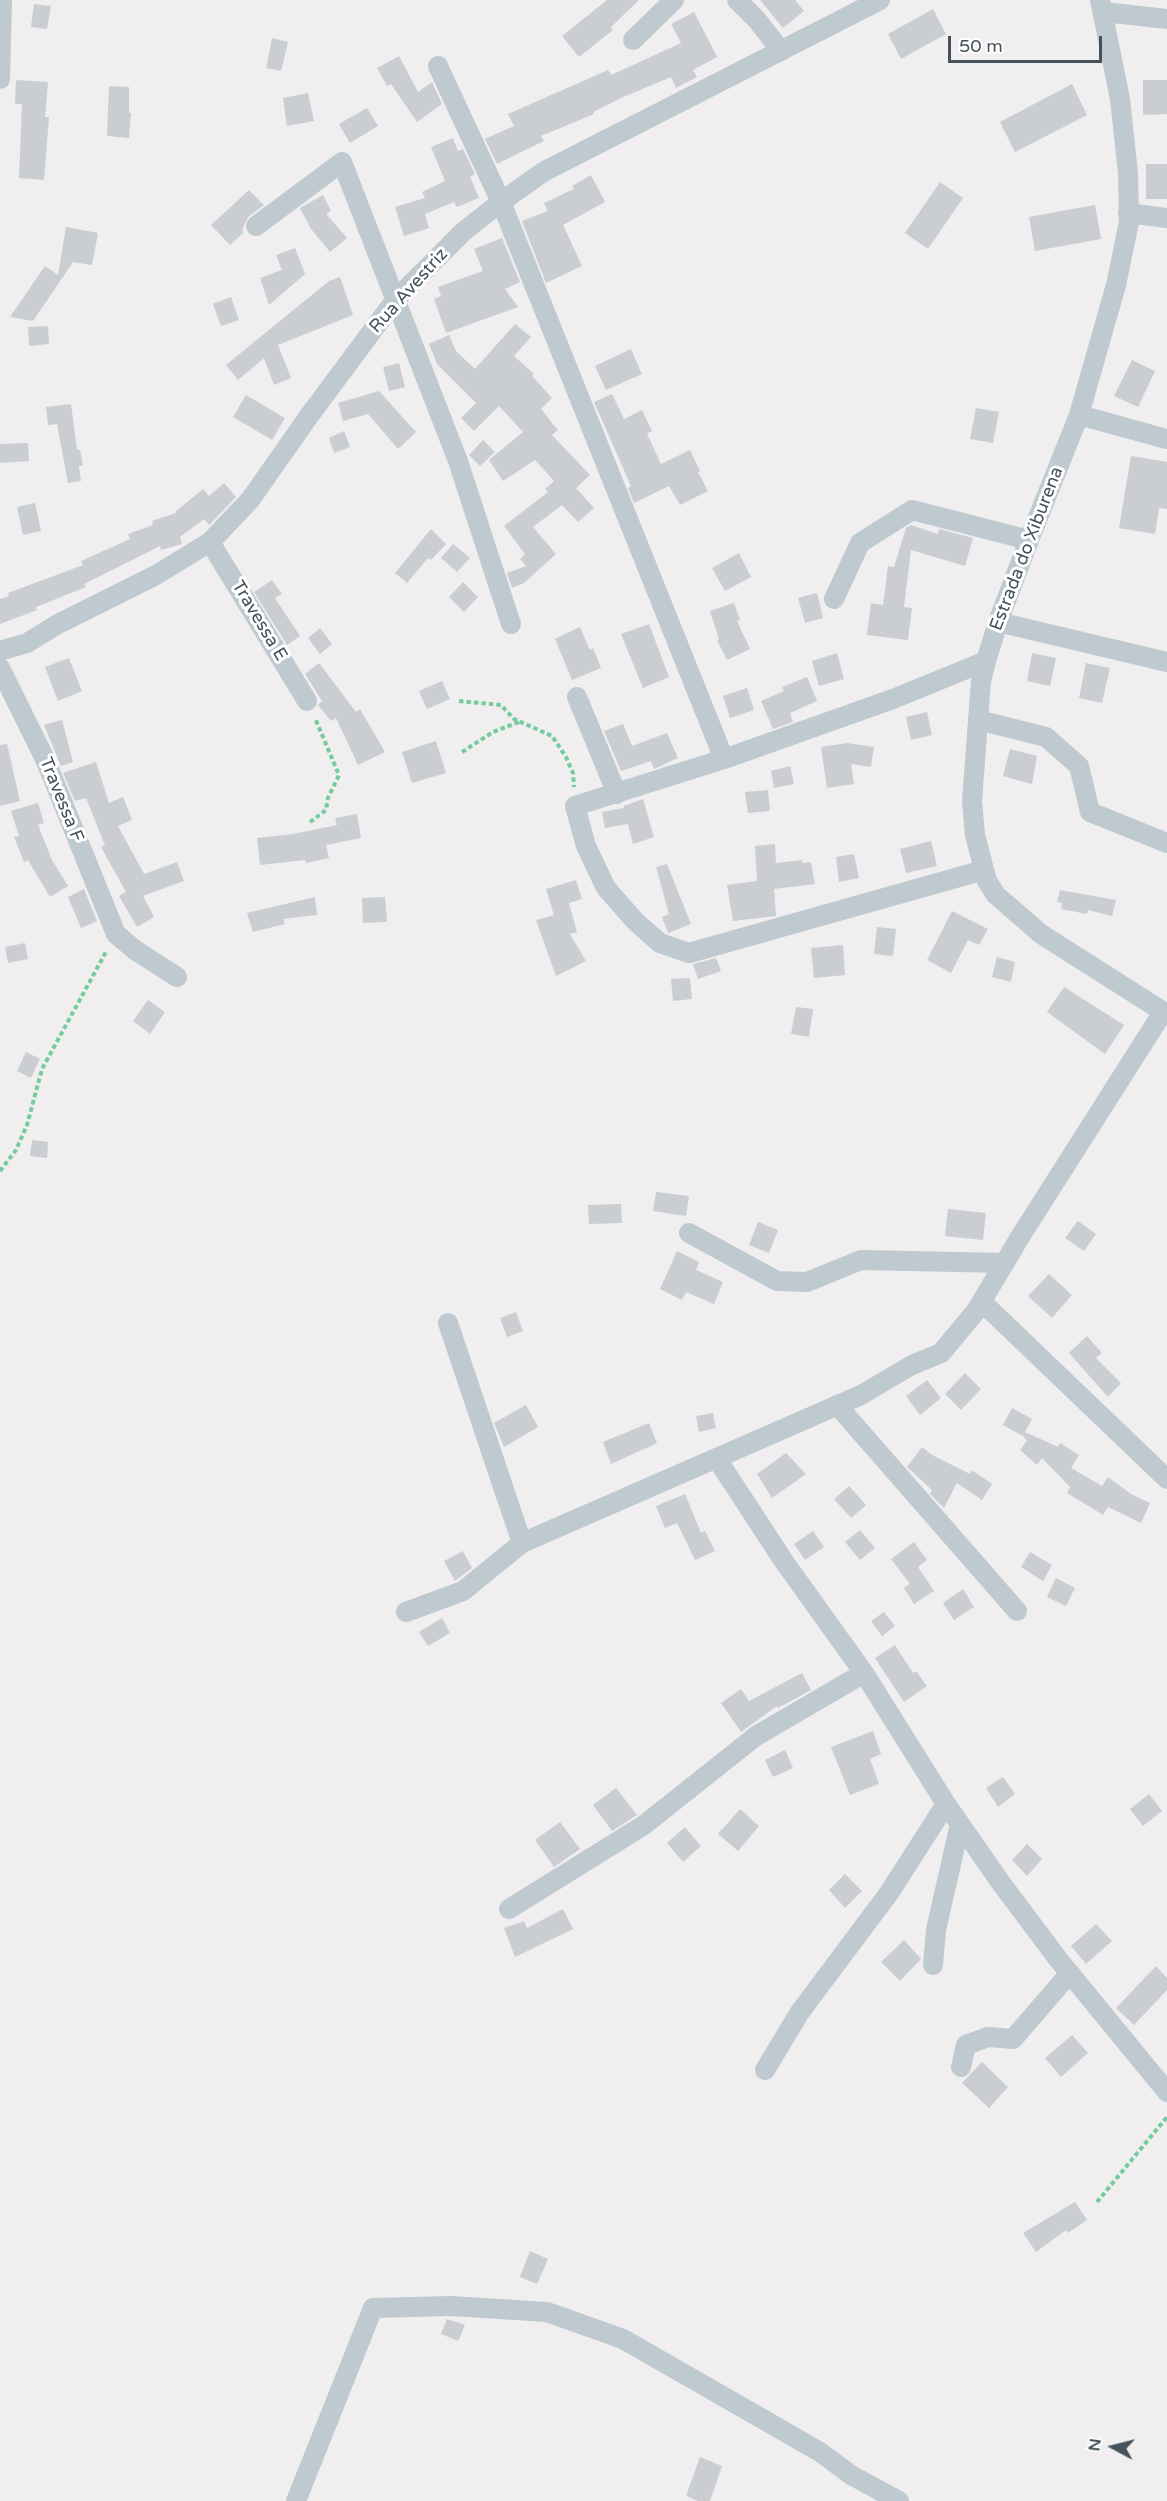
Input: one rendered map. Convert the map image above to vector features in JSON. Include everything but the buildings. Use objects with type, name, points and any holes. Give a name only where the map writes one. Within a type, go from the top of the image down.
[{"type":"street","points":[[0,79],[2,0]]},
{"type":"street","points":[[633,40],[674,0]]},
{"type":"street","points":[[737,0],[757,20],[781,51]]},
{"type":"street","name":"Rua Avestriz","points":[[0,651],[27,643],[58,624],[156,575],[210,542],[250,500],[396,299],[464,231],[501,202],[543,172],[781,51],[858,5],[880,0]]},
{"type":"street","points":[[1102,6],[1167,19]]},
{"type":"street","name":"Estrada do Xiburena","points":[[1102,6],[1120,99],[1128,173],[1129,222],[1116,285],[1079,415],[1029,540],[986,661],[981,681],[972,801],[975,835],[987,881],[996,895],[1041,934],[1165,1013]]},
{"type":"street","points":[[438,66],[501,202],[724,759]]},
{"type":"street","points":[[256,226],[342,162],[458,461],[511,624]]},
{"type":"street","points":[[1128,213],[1167,218]]},
{"type":"street","points":[[1079,415],[1167,439]]},
{"type":"street","points":[[834,599],[860,543],[912,510],[1029,540]]},
{"type":"street","name":"Travessa E","points":[[210,542],[307,701]]},
{"type":"street","points":[[998,622],[1167,662]]},
{"type":"street","points":[[984,870],[689,953],[660,943],[636,922],[606,888],[586,846],[575,806],[724,759],[893,699],[986,661]]},
{"type":"street","name":"Travessa F","points":[[0,668],[45,759],[116,934]]},
{"type":"street","points":[[577,697],[617,794]]},
{"type":"street","points":[[978,720],[1046,737],[1079,766],[1090,812],[1167,843]]},
{"type":"street","points":[[116,934],[135,950],[177,977]]},
{"type":"street","points":[[406,1612],[463,1591],[522,1543],[717,1460],[861,1395],[912,1365],[941,1353],[982,1302],[1165,1013]]},
{"type":"street","points":[[689,1233],[777,1281],[807,1282],[861,1260],[1005,1263]]},
{"type":"street","points":[[982,1302],[1167,1479]]},
{"type":"street","points":[[448,1323],[522,1543]]},
{"type":"street","points":[[837,1405],[1017,1611]]},
{"type":"street","points":[[717,1460],[785,1563],[864,1673],[946,1804],[1001,1883],[1167,2092]]},
{"type":"street","points":[[509,1909],[644,1825],[756,1736],[864,1673]]},
{"type":"street","points":[[765,2070],[800,2012],[889,1893],[946,1804]]},
{"type":"street","points":[[933,1965],[936,1930],[960,1824]]},
{"type":"street","points":[[961,2067],[966,2045],[988,2037],[1014,2039],[1070,1972]]},
{"type":"street","points":[[296,2501],[373,2308],[451,2306],[547,2312],[623,2339],[820,2452],[851,2475],[899,2501]]},
{"type":"path","points":[[459,700],[501,705],[514,719],[552,736],[566,757],[573,773],[575,806]]},
{"type":"path","points":[[307,701],[339,776],[328,798],[326,810],[310,822]]},
{"type":"path","points":[[462,752],[494,732],[519,722]]},
{"type":"path","points":[[0,1171],[16,1150],[27,1125],[42,1069],[116,934]]},
{"type":"path","points":[[1097,2202],[1167,2117]]}]
